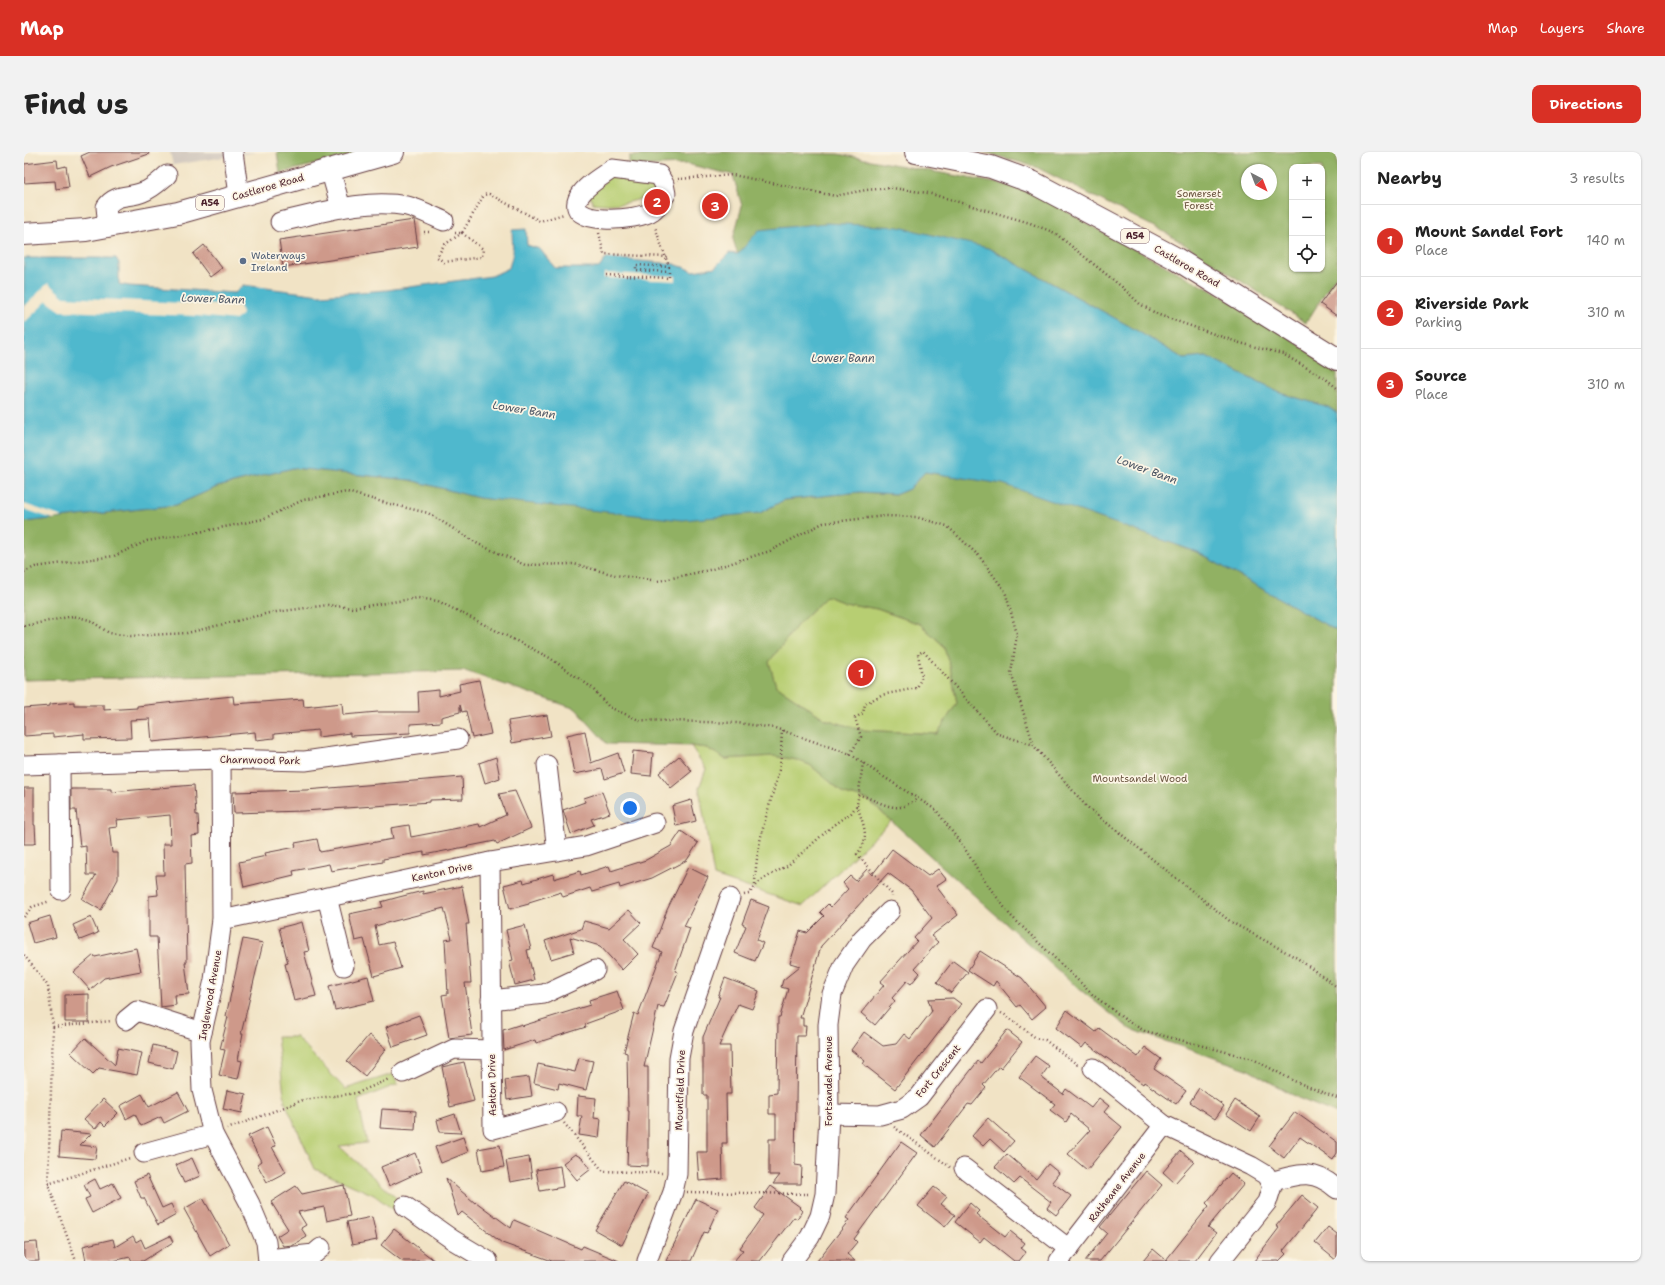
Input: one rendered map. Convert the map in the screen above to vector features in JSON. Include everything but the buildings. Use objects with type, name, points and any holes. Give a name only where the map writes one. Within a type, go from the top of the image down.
[{"type":"main road","name":"Castleroe Road","points":[[24,234],[86,230],[178,213],[393,152]]},
{"type":"main road","name":"Castleroe Road","points":[[916,152],[990,167],[1032,182],[1175,258],[1235,293],[1337,359]]},
{"type":"street","points":[[233,152],[239,195]]},
{"type":"street","points":[[611,160],[659,175],[661,180],[666,194],[652,211],[634,219],[586,216],[578,210],[577,203],[579,196],[611,160]]},
{"type":"street","points":[[330,169],[341,208]]},
{"type":"street","points":[[108,226],[106,207],[110,201],[116,198],[142,193],[167,175]]},
{"type":"street","points":[[280,222],[341,208],[382,203],[408,207],[443,229]]},
{"type":"street","name":"Charnwood Park","points":[[24,764],[221,759],[305,761],[458,739]]},
{"type":"street","name":"Inglewood Avenue","points":[[221,759],[222,920],[214,980],[200,1041],[202,1090],[213,1134],[250,1204],[266,1242],[268,1260],[314,1254],[321,1248]]},
{"type":"street","points":[[60,764],[61,890]]},
{"type":"street","points":[[547,765],[557,851]]},
{"type":"street","name":"Kenton Drive","points":[[222,920],[490,862],[586,846],[655,823]]},
{"type":"street","name":"Ashton Drive","points":[[490,862],[493,1129],[556,1112]]},
{"type":"street","points":[[328,897],[344,966]]},
{"type":"street","name":"Mountfield Drive","points":[[647,1261],[675,1183],[679,1058],[684,1031],[730,898]]},
{"type":"street","name":"Fortsandel Avenue","points":[[792,1261],[810,1238],[820,1216],[825,1194],[829,1114],[828,1025],[832,994],[844,965],[862,939],[890,912]]},
{"type":"street","points":[[491,1000],[544,994],[595,970]]},
{"type":"street","name":"Fort Crescent","points":[[829,1114],[880,1115],[902,1109],[919,1097],[987,1009]]},
{"type":"street","points":[[126,1020],[137,1011],[202,1032]]},
{"type":"street","points":[[403,1074],[454,1049],[492,1050]]},
{"type":"street","points":[[1093,1068],[1164,1125],[1251,1166],[1266,1175],[1272,1186],[1267,1202],[1220,1261]]},
{"type":"street","name":"Ratheane Avenue","points":[[964,1168],[1064,1255],[1164,1125]]},
{"type":"street","points":[[144,1153],[213,1134]]},
{"type":"street","points":[[1270,1182],[1292,1176],[1309,1174],[1326,1179],[1337,1189]]},
{"type":"street","points":[[405,1206],[453,1240],[488,1261]]},
{"type":"path","points":[[661,180],[733,175],[835,196],[866,190],[892,188],[928,193],[1030,223],[1056,233],[1122,287],[1140,304],[1153,311],[1240,343],[1283,354],[1326,379],[1337,388]]},
{"type":"path","points":[[424,232],[443,229],[462,233],[483,249],[482,257],[444,262],[438,257],[444,244],[462,233],[484,196],[489,194],[540,221],[578,210]]},
{"type":"path","points":[[606,275],[669,278],[669,272],[636,270],[636,265],[669,267],[667,257],[656,228],[647,213]]},
{"type":"path","points":[[599,218],[599,238],[604,254],[667,257]]},
{"type":"path","points":[[24,572],[35,568],[114,556],[147,540],[205,531],[263,518],[303,500],[347,492],[386,503],[428,512],[478,544],[525,565],[574,564],[615,576],[659,581],[709,570],[770,551],[823,524],[884,516],[916,517],[947,526],[979,556],[1004,591],[1017,634],[1011,673],[1034,746],[1087,807],[1231,922],[1297,958],[1337,987]]},
{"type":"path","points":[[24,626],[73,616],[90,620],[109,633],[131,636],[159,635],[187,633],[269,613],[328,605],[353,608],[418,598],[438,601],[550,658],[591,687],[609,707],[639,720],[738,723],[782,730],[850,754],[936,810],[965,849],[984,880],[1010,915],[1093,995],[1127,1021],[1145,1031],[1253,1059],[1294,1081],[1337,1098]]},
{"type":"path","points":[[850,754],[861,737],[855,718],[861,716],[865,704],[881,695],[917,688],[922,676],[918,654],[923,651],[998,734],[1034,746]]},
{"type":"path","points":[[730,898],[749,894],[755,884],[756,860],[767,806],[779,768],[782,730]]},
{"type":"path","points":[[863,763],[857,805],[862,816],[865,845],[857,854],[892,894],[890,912]]},
{"type":"path","points":[[858,795],[868,796],[885,804],[901,807],[918,799]]},
{"type":"path","points":[[755,884],[787,866],[836,823],[851,813],[857,805]]},
{"type":"path","points":[[24,917],[32,907],[56,899],[61,890]]},
{"type":"path","points":[[24,955],[48,986],[53,1027],[48,1184],[76,1261]]},
{"type":"path","points":[[987,1009],[1005,1015],[1036,1038],[1045,1040],[1077,1065],[1093,1068]]},
{"type":"path","points":[[53,1027],[126,1020]]},
{"type":"path","points":[[213,1134],[303,1100],[357,1093],[403,1074]]},
{"type":"path","points":[[556,1112],[603,1171],[675,1183],[825,1194]]},
{"type":"path","points":[[880,1115],[948,1167],[964,1168]]},
{"type":"path","points":[[48,1184],[144,1153]]},
{"type":"shaded area","points":[[170,152],[257,152],[173,165]]},
{"type":"green space","points":[[277,152],[366,152],[280,173]]},
{"type":"green space","points":[[719,152],[838,154],[1028,189],[1097,229],[1268,321],[1337,374],[1337,413],[1328,407],[1280,393],[1206,357],[1184,359],[1129,326],[988,248],[742,269],[733,239],[742,206],[733,175],[687,164],[629,166],[629,156]]},
{"type":"green space","name":"Somerset Forest","points":[[984,152],[1337,152],[1337,274],[1306,323],[1168,234],[1036,167]]},
{"type":"green space","points":[[611,176],[652,181],[658,190],[635,201],[618,204],[593,203],[589,195]]},
{"type":"green space","name":"Mountsandel Wood","points":[[293,468],[410,480],[479,498],[564,506],[760,513],[784,500],[860,492],[897,494],[909,489],[925,472],[1006,484],[1197,552],[1337,631],[1337,1114],[1298,1098],[1247,1069],[1130,1029],[1073,984],[868,800],[845,794],[810,765],[797,760],[773,756],[725,759],[707,748],[691,746],[607,744],[576,709],[465,671],[24,680],[24,522],[176,505],[217,487]],"holes":[[[827,596],[845,603],[877,609],[920,624],[943,645],[950,666],[957,703],[937,734],[861,730],[825,719],[776,686],[769,662],[798,624]]]},
{"type":"green space","points":[[827,596],[845,603],[877,609],[920,624],[943,645],[950,666],[957,703],[937,734],[861,730],[825,719],[776,686],[769,662],[798,624]]},
{"type":"green space","points":[[691,746],[707,748],[725,759],[773,756],[797,760],[810,765],[845,794],[868,800],[891,821],[803,906],[714,876],[699,788],[706,769]]},
{"type":"green space","points":[[277,1037],[296,1037],[345,1089],[393,1074],[398,1084],[358,1100],[367,1143],[339,1146],[405,1206],[399,1214],[374,1195],[315,1169],[285,1102]]},
{"type":"water","name":"Lower Bann","points":[[826,223],[899,227],[988,248],[1129,326],[1184,359],[1206,357],[1280,393],[1328,407],[1337,413],[1337,631],[1197,552],[1003,484],[925,472],[909,489],[897,494],[860,492],[784,500],[760,513],[682,520],[479,498],[410,480],[293,468],[217,487],[176,505],[24,522],[24,258],[116,258],[119,263],[119,284],[129,286],[235,293],[243,285],[320,295],[387,290],[492,276],[509,268],[513,253],[512,230],[526,229],[527,245],[540,249],[555,268],[599,268],[606,258],[674,264],[694,271],[715,267],[729,253],[738,254],[759,230]]},
{"type":"pier","points":[[604,273],[676,276],[676,281],[604,278]]},
{"type":"pier","points":[[48,283],[64,297],[240,306],[242,314],[236,320],[197,316],[61,311],[47,301],[24,323],[24,307]]},
{"type":"pier","points":[[24,504],[63,517],[53,519],[24,509]]},
{"type":"place","name":"Riverside Park","points":[[657,202]]},
{"type":"place","name":"Source","points":[[715,206]]},
{"type":"place","name":"Waterways Ireland","points":[[243,261]]},
{"type":"place","name":"Mount Sandel Fort","points":[[861,673]]}]
